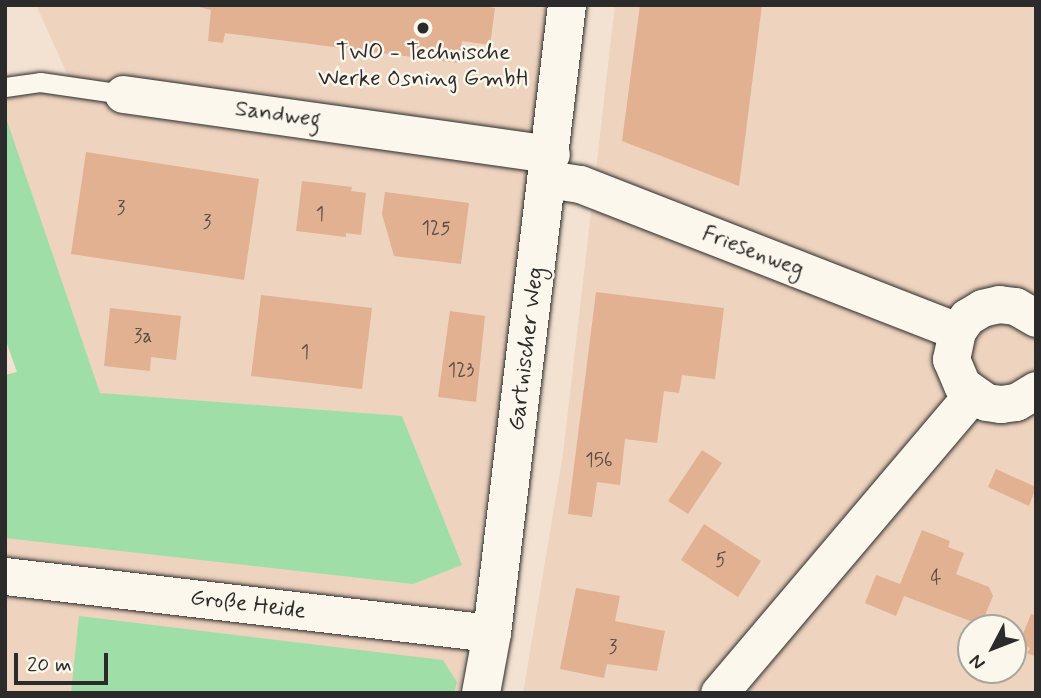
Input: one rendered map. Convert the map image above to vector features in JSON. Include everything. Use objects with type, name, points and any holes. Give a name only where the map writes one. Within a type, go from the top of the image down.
[{"type":"street","name":"Gartnischer Weg","points":[[481,693],[492,633],[550,166],[567,5]]},
{"type":"street","name":"Sandweg","points":[[123,94],[550,166]]},
{"type":"street","name":"Friesenweg","points":[[550,166],[580,184],[957,331]]},
{"type":"street","points":[[1036,318],[1015,306],[999,304],[982,307],[967,317],[952,344],[953,366],[962,385],[972,395],[1001,404],[1016,402],[1036,390]]},
{"type":"street","points":[[719,693],[972,395]]},
{"type":"street","name":"Große Heide","points":[[5,576],[492,633]]},
{"type":"lane","name":"Sandweg","points":[[5,87],[40,82],[123,94]]},
{"type":"shaded area","points":[[36,5],[550,5],[513,320],[459,693],[5,693],[5,375],[17,372],[5,338],[5,77],[68,76]]},
{"type":"shaded area","points":[[615,5],[1036,5],[1036,693],[523,693],[563,454]]},
{"type":"green space","points":[[5,115],[100,393],[402,416],[462,565],[413,584],[5,538],[5,375],[17,372],[5,338]]},
{"type":"green space","points":[[79,616],[443,660],[457,682],[454,693],[71,693]]},
{"type":"building","points":[[191,5],[477,5],[495,8],[490,45],[462,41],[459,63],[225,33],[223,43],[208,41],[211,10]]},
{"type":"building","points":[[640,5],[762,5],[739,186],[622,141]]},
{"type":"building","points":[[86,152],[259,179],[244,280],[71,254]]},
{"type":"building","points":[[302,181],[352,187],[351,191],[366,193],[361,235],[346,233],[346,237],[296,231]]},
{"type":"building","points":[[385,192],[469,203],[461,264],[394,256],[382,214]]},
{"type":"building","points":[[596,292],[724,308],[715,379],[682,375],[679,393],[664,391],[657,443],[625,439],[620,485],[597,482],[592,517],[568,514]]},
{"type":"building","points":[[261,295],[372,308],[362,389],[251,376]]},
{"type":"building","points":[[110,308],[181,316],[176,360],[151,357],[150,371],[104,366]]},
{"type":"building","points":[[450,311],[485,316],[476,402],[438,397]]},
{"type":"building","points":[[702,450],[722,463],[688,514],[668,501]]},
{"type":"building","points":[[996,469],[1036,487],[1029,506],[988,487]]},
{"type":"building","points":[[704,524],[761,561],[738,597],[681,560]]},
{"type":"building","points":[[922,530],[950,541],[948,547],[964,553],[956,574],[989,587],[993,596],[986,614],[957,616],[904,596],[896,616],[865,603],[876,575],[900,584]]},
{"type":"building","points":[[576,588],[620,596],[615,621],[665,631],[657,671],[607,664],[604,678],[560,669]]},
{"type":"building","points":[[1031,614],[1036,616],[1034,656],[1027,653],[1030,648],[1027,647],[1027,624]]},
{"type":"place","name":"TWO - Technische Werke Osning GmbH","points":[[423,28]]}]
